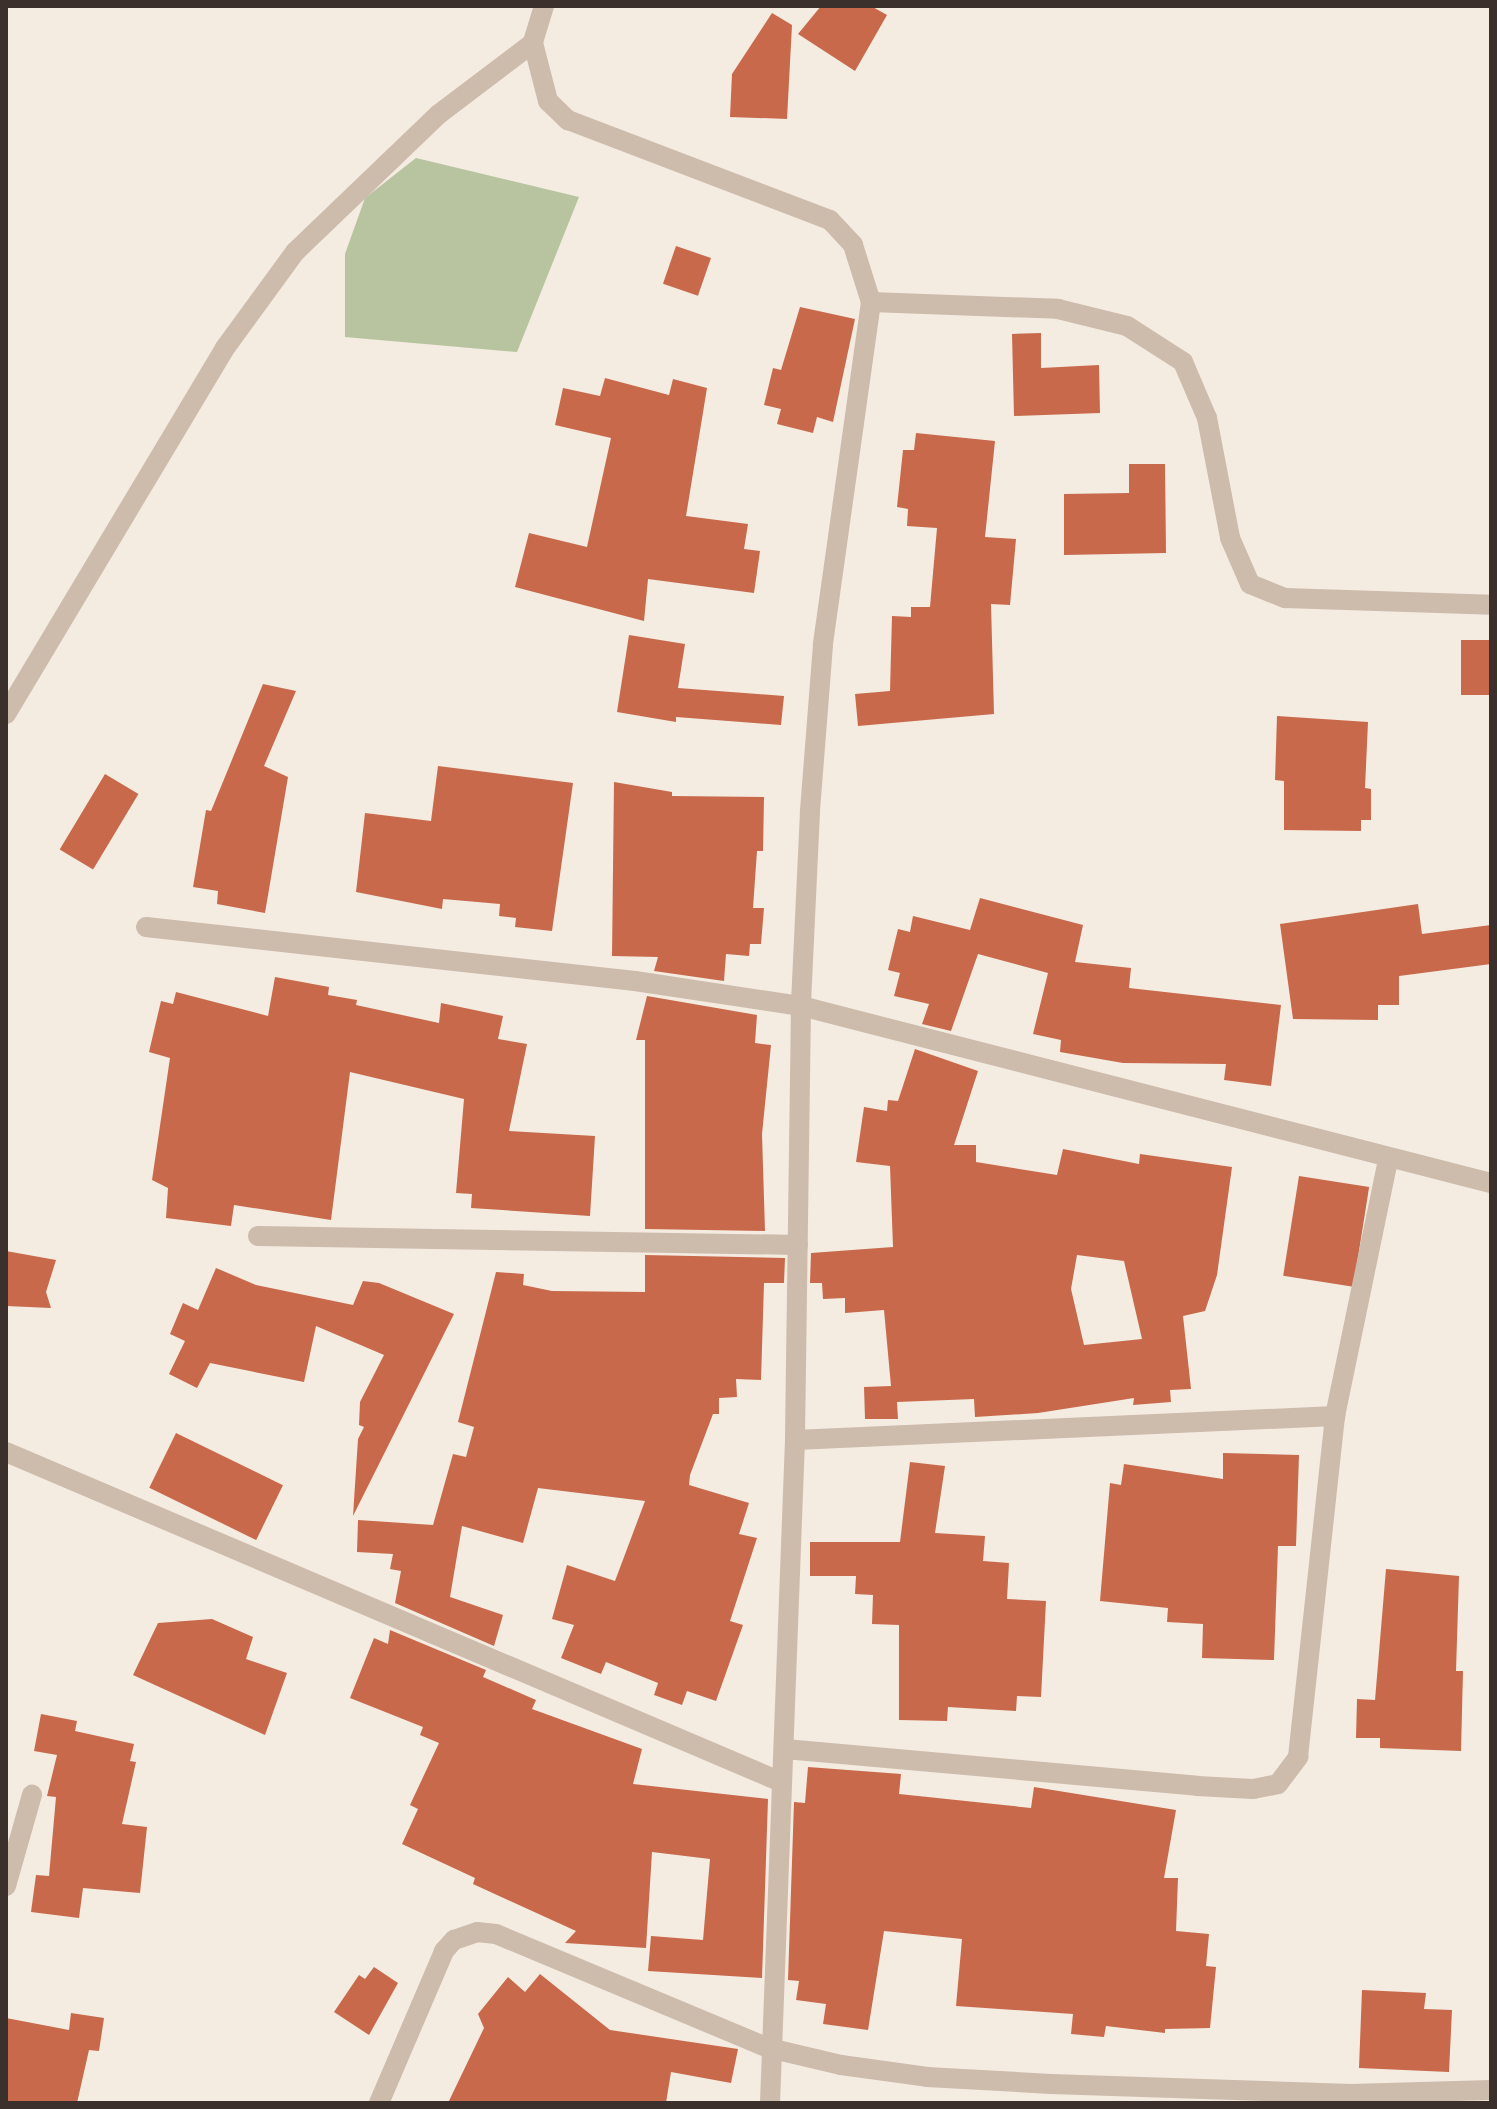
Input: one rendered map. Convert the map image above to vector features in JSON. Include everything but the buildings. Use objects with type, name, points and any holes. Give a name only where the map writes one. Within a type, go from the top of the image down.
[{"type":"street","points":[[544,6],[533,43],[548,101],[568,120],[830,220],[853,245],[871,302],[823,645],[801,1006],[795,1440],[785,1749],[769,2048],[770,2103]]},
{"type":"street","points":[[6,714],[225,348],[295,252],[439,114],[533,43]]},
{"type":"street","points":[[871,302],[1012,304],[1058,309],[1127,326],[1183,362],[1207,418],[1230,538],[1250,584],[1285,598],[1491,605]]},
{"type":"street","points":[[146,927],[635,981],[801,1006],[1388,1161],[1491,1183]]},
{"type":"street","points":[[785,1749],[1197,1786],[1253,1789],[1278,1784],[1298,1757],[1335,1416],[1388,1161]]},
{"type":"street","points":[[258,1236],[798,1245]]},
{"type":"street","points":[[795,1440],[1335,1416]]},
{"type":"street","points":[[6,1452],[781,1782]]},
{"type":"street","points":[[6,1886],[32,1795]]},
{"type":"street","points":[[379,2103],[444,1951],[454,1940],[477,1932],[496,1934],[769,2048],[841,2065],[1050,2094],[1351,2094],[1491,2090]]},
{"type":"green space","points":[[416,158],[579,197],[517,352],[345,337],[345,254],[365,198]]}]
